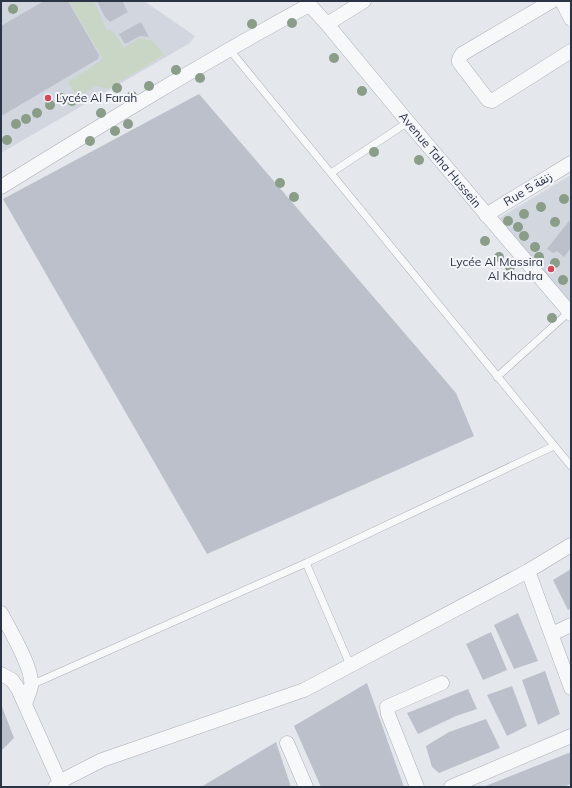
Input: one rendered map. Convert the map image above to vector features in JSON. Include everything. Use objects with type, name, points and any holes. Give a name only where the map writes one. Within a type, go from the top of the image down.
[{"type":"street","points":[[327,24],[364,1]]},
{"type":"street","points":[[552,1],[462,54],[459,62],[488,100],[494,101],[571,51]]},
{"type":"street","points":[[562,1],[571,19]]},
{"type":"street","name":"Avenue Taha Hussein","points":[[1,187],[114,117],[308,3],[570,313]]},
{"type":"street","name":"Rue 5 زنقة","points":[[486,215],[571,163]]},
{"type":"street","points":[[2,677],[12,680],[18,689],[59,785],[102,760],[288,697],[351,667],[528,571],[571,545]]},
{"type":"street","points":[[528,571],[571,688]]},
{"type":"street","points":[[1,613],[31,677],[31,685],[25,704]]},
{"type":"street","points":[[552,634],[571,625]]},
{"type":"street","points":[[417,787],[388,714],[388,707],[442,683]]},
{"type":"street","points":[[451,787],[571,736]]},
{"type":"street","points":[[287,743],[306,787]]},
{"type":"lane","points":[[229,49],[571,466]]},
{"type":"lane","points":[[331,173],[408,122]]},
{"type":"lane","points":[[497,377],[570,313]]},
{"type":"lane","points":[[31,685],[306,563],[554,446]]},
{"type":"lane","points":[[306,563],[351,667]]},
{"type":"shaded area","name":"Lycée Al Farah","points":[[1,1],[144,1],[195,36],[190,43],[1,153]]},
{"type":"shaded area","name":"Lycée Al Massira Al Khadra","points":[[571,175],[571,315],[491,223]]},
{"type":"green space","points":[[69,1],[94,1],[106,29],[113,31],[124,48],[140,38],[153,41],[164,55],[108,89],[96,86],[77,97],[68,82],[103,59]]},
{"type":"building","points":[[44,1],[68,1],[99,55],[98,59],[3,115],[1,112],[1,26]]},
{"type":"building","points":[[97,1],[122,1],[128,12],[110,22],[105,17]]},
{"type":"building","points":[[141,22],[149,37],[140,36],[125,44],[119,34]]},
{"type":"building","points":[[199,94],[456,393],[474,436],[207,554],[3,199]]},
{"type":"building","points":[[569,221],[571,223],[571,248],[564,257],[557,251],[553,253],[547,249]]},
{"type":"building","points":[[571,569],[571,608],[568,610],[553,580]]},
{"type":"building","points":[[518,613],[538,661],[514,669],[494,625]]},
{"type":"building","points":[[491,632],[507,670],[483,680],[466,644]]},
{"type":"building","points":[[545,671],[560,714],[538,725],[522,680]]},
{"type":"building","points":[[367,683],[404,787],[321,787],[294,726]]},
{"type":"building","points":[[512,686],[527,726],[507,736],[487,695]]},
{"type":"building","points":[[468,689],[477,709],[456,716],[418,734],[407,713]]},
{"type":"building","points":[[1,704],[14,738],[1,751]]},
{"type":"building","points":[[486,719],[500,748],[439,773],[432,767],[426,746],[449,732]]},
{"type":"building","points":[[276,742],[291,787],[201,787]]},
{"type":"building","points":[[571,752],[571,784],[563,787],[483,787]]},
{"type":"place","name":"Lycée Al Farah","points":[[48,98]]},
{"type":"place","name":"Lycée Al Massira Al Khadra","points":[[551,269]]}]
